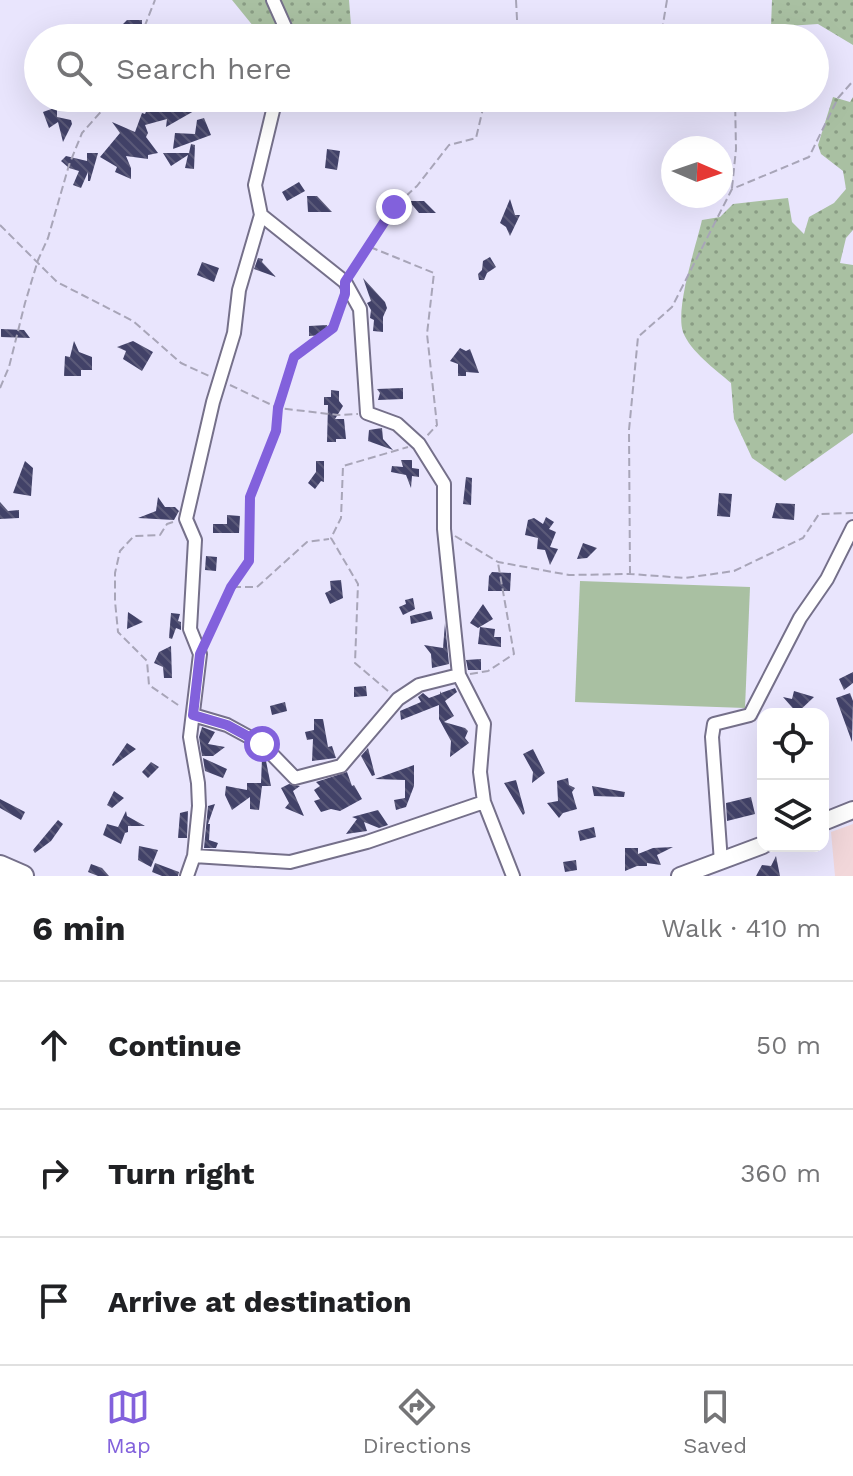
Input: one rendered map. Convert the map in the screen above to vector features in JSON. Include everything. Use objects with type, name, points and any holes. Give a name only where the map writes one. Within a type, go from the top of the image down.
[{"type":"main road","points":[[0,866],[23,876]]},
{"type":"street","points":[[273,0],[284,24]]},
{"type":"street","points":[[187,876],[194,856],[199,806],[190,737],[200,654],[190,629],[195,540],[186,519],[213,402],[234,333],[239,290],[261,215],[255,185],[273,112]]},
{"type":"street","points":[[261,215],[345,282],[360,309],[367,413],[397,424],[419,444],[444,484],[444,529],[459,675],[484,724],[480,772],[484,802],[513,876]]},
{"type":"street","points":[[721,862],[712,737],[714,724],[750,715],[800,618],[827,579],[853,527]]},
{"type":"street","points":[[193,715],[227,725],[262,744],[295,778],[341,766],[398,699],[419,685],[459,675]]},
{"type":"street","points":[[194,856],[290,862],[367,842],[484,802]]},
{"type":"street","points":[[829,820],[853,810]]},
{"type":"street","points":[[680,876],[757,847]]},
{"type":"path","points":[[146,24],[155,0]]},
{"type":"path","points":[[516,0],[517,24]]},
{"type":"path","points":[[663,24],[667,0]]},
{"type":"path","points":[[733,189],[809,157],[838,98],[853,81]]},
{"type":"path","points":[[0,388],[69,165],[82,133],[101,112]]},
{"type":"path","points":[[200,654],[231,587],[249,561],[250,497],[276,431],[278,408],[294,357],[333,328],[345,294],[345,282],[394,207],[417,186],[449,145],[476,138],[482,112]]},
{"type":"path","points":[[733,179],[735,112]]},
{"type":"path","points":[[630,574],[629,430],[638,337],[672,307],[722,208]]},
{"type":"path","points":[[0,225],[57,282],[133,321],[181,363],[278,408],[338,415],[367,413]]},
{"type":"path","points":[[331,538],[341,518],[343,466],[419,444],[437,425],[427,334],[434,273],[370,247]]},
{"type":"path","points":[[444,529],[498,562],[569,575],[630,574],[685,578],[734,571],[803,538],[819,514],[853,513]]},
{"type":"path","points":[[186,519],[167,524],[160,535],[134,536],[120,551],[115,573],[115,601],[118,632],[147,661],[149,685],[193,715]]},
{"type":"path","points":[[231,587],[257,587],[307,542],[331,538]]},
{"type":"path","points":[[331,538],[358,584],[355,663],[398,699]]},
{"type":"path","points":[[459,675],[488,671],[514,654],[498,562]]},
{"type":"shaded area","points":[[853,824],[853,876],[835,876],[831,832]]},
{"type":"green space","points":[[232,0],[349,0],[351,24],[252,24]]},
{"type":"green space","points":[[772,0],[853,0],[853,45],[829,31],[829,24],[771,24]]},
{"type":"green space","points":[[833,97],[850,102],[853,97],[853,230],[846,238],[840,263],[853,265],[853,433],[785,481],[752,458],[734,419],[731,383],[704,360],[686,339],[681,321],[682,308],[702,220],[720,217],[733,208],[733,204],[788,198],[792,222],[804,234],[809,217],[834,203],[846,189],[843,171],[821,154],[818,145]]},
{"type":"green space","points":[[580,581],[750,587],[745,708],[575,702]]},
{"type":"building","points":[[127,20],[142,20],[142,24],[123,24]]},
{"type":"building","points":[[43,112],[57,112],[57,117],[71,120],[63,142],[58,122],[49,128]]},
{"type":"building","points":[[192,112],[166,127],[167,119],[145,125],[146,137],[158,153],[148,155],[148,159],[126,156],[131,179],[115,172],[117,167],[100,157],[120,133],[112,122],[135,132],[142,113]]},
{"type":"building","points":[[204,118],[211,135],[173,149],[175,133],[195,134],[197,120]]},
{"type":"building","points":[[191,144],[195,145],[194,169],[185,168],[188,155],[171,166],[163,153],[189,153]]},
{"type":"building","points":[[327,149],[340,151],[337,170],[325,168]]},
{"type":"building","points":[[87,153],[98,153],[90,181],[88,172],[81,188],[73,185],[79,171],[61,161],[66,156],[87,161]]},
{"type":"building","points":[[299,182],[305,191],[287,201],[282,192]]},
{"type":"building","points":[[307,196],[317,196],[332,212],[308,212]]},
{"type":"building","points":[[510,199],[515,215],[520,215],[510,236],[500,223]]},
{"type":"building","points":[[409,201],[424,201],[436,213],[419,213]]},
{"type":"building","points":[[490,257],[496,267],[487,273],[484,280],[479,280],[483,261]]},
{"type":"building","points":[[258,258],[263,259],[262,262],[276,277],[254,269]]},
{"type":"building","points":[[202,262],[219,268],[214,282],[197,275]]},
{"type":"building","points":[[363,278],[385,302],[383,332],[373,331],[374,320],[370,318],[371,310],[367,303],[371,301]]},
{"type":"building","points":[[327,325],[326,335],[309,336],[309,326]]},
{"type":"building","points":[[1,329],[24,330],[30,338],[1,337]]},
{"type":"building","points":[[74,341],[79,352],[92,357],[92,370],[81,370],[81,376],[64,376],[65,356],[70,357]]},
{"type":"building","points":[[133,341],[153,352],[142,371],[123,359],[126,351],[117,347]]},
{"type":"building","points":[[460,348],[470,349],[479,373],[466,372],[466,376],[458,376],[458,364],[450,361]]},
{"type":"building","points":[[403,388],[403,399],[378,400],[380,393],[377,389]]},
{"type":"building","points":[[331,390],[339,391],[339,401],[343,406],[335,419],[344,419],[346,439],[336,439],[336,442],[327,442],[328,405],[324,405],[324,397],[331,397]]},
{"type":"building","points":[[382,428],[383,439],[393,450],[368,441],[369,430]]},
{"type":"building","points":[[401,460],[412,460],[412,468],[419,469],[419,477],[412,476],[411,488],[406,475],[391,472],[392,466],[403,467]]},
{"type":"building","points":[[25,461],[33,468],[31,496],[13,493]]},
{"type":"building","points":[[316,461],[324,461],[324,482],[321,481],[315,489],[308,483],[316,472]]},
{"type":"building","points":[[466,477],[472,478],[471,505],[463,504]]},
{"type":"building","points":[[719,493],[732,494],[730,517],[717,516]]},
{"type":"building","points":[[158,497],[165,507],[175,507],[179,511],[174,520],[138,518],[156,511]]},
{"type":"building","points":[[0,502],[8,511],[19,510],[19,518],[0,519]]},
{"type":"building","points":[[776,503],[795,504],[794,520],[772,518]]},
{"type":"building","points":[[227,515],[240,516],[239,533],[213,533],[213,524],[227,524]]},
{"type":"building","points":[[546,517],[554,522],[549,529],[556,532],[550,547],[558,549],[550,565],[545,550],[537,549],[538,538],[525,535],[528,520],[534,518],[543,524]]},
{"type":"building","points":[[583,543],[597,548],[587,558],[577,559]]},
{"type":"building","points":[[206,556],[217,557],[216,571],[205,570]]},
{"type":"building","points":[[492,572],[511,573],[510,591],[488,591]]},
{"type":"building","points":[[341,580],[343,598],[330,604],[325,593],[331,590],[330,581]]},
{"type":"building","points":[[413,598],[415,609],[403,615],[399,607],[406,604],[405,600]]},
{"type":"building","points":[[483,604],[493,619],[478,628],[470,623]]},
{"type":"building","points":[[431,611],[433,619],[411,624],[410,616]]},
{"type":"building","points":[[128,612],[143,622],[127,629]]},
{"type":"building","points":[[171,613],[180,614],[178,621],[181,622],[181,630],[176,628],[172,639],[169,638]]},
{"type":"building","points":[[445,623],[449,664],[432,668],[431,654],[424,645],[443,648]]},
{"type":"building","points":[[480,627],[495,629],[494,637],[501,637],[501,647],[478,644]]},
{"type":"building","points":[[171,646],[172,678],[164,678],[163,667],[154,663],[159,652]]},
{"type":"building","points":[[481,659],[481,670],[468,670],[466,660]]},
{"type":"building","points":[[853,672],[853,683],[844,690],[839,679]]},
{"type":"building","points":[[366,686],[367,696],[354,697],[354,687]]},
{"type":"building","points":[[455,688],[457,692],[445,701],[454,716],[444,722],[465,728],[468,731],[465,738],[469,743],[450,757],[451,741],[439,719],[439,705],[401,720],[400,711],[421,702],[418,697],[423,693],[429,698],[440,694],[440,691]]},
{"type":"building","points":[[794,691],[814,697],[802,708],[793,708],[783,697],[792,699]]},
{"type":"building","points":[[850,693],[853,701],[852,742],[836,698]]},
{"type":"building","points":[[285,702],[287,711],[272,715],[270,706]]},
{"type":"building","points":[[314,719],[323,719],[328,747],[332,746],[336,758],[312,761],[313,739],[307,740],[305,732],[314,730]]},
{"type":"building","points":[[202,727],[215,732],[208,744],[225,747],[213,756],[202,756],[199,737]]},
{"type":"building","points":[[127,743],[136,749],[113,766],[112,765]]},
{"type":"building","points":[[368,748],[375,775],[372,776],[361,756]]},
{"type":"building","points":[[533,749],[545,773],[532,783],[533,772],[523,754]]},
{"type":"building","points":[[203,758],[227,769],[223,778],[205,771]]},
{"type":"building","points":[[262,758],[266,761],[271,786],[262,786],[259,810],[250,809],[250,797],[232,810],[225,795],[226,786],[247,790],[247,783],[261,783]]},
{"type":"building","points":[[151,762],[159,767],[148,778],[142,772]]},
{"type":"building","points":[[414,765],[414,786],[406,807],[396,810],[394,800],[405,798],[405,780],[375,779]]},
{"type":"building","points":[[347,772],[352,786],[362,799],[340,811],[331,809],[321,812],[314,801],[320,799],[314,790],[320,786],[316,782]]},
{"type":"building","points":[[568,778],[569,785],[575,788],[572,792],[577,809],[563,813],[559,818],[547,803],[558,801],[557,781]]},
{"type":"building","points":[[516,780],[525,813],[523,815],[504,783]]},
{"type":"building","points":[[289,784],[300,786],[293,791],[304,816],[285,808],[289,803],[281,788]]},
{"type":"building","points":[[592,786],[625,792],[624,797],[594,796]]},
{"type":"building","points":[[114,791],[124,798],[112,808],[107,805]]},
{"type":"building","points":[[751,797],[755,814],[727,821],[726,803]]},
{"type":"building","points":[[0,799],[25,812],[21,820],[0,808]]},
{"type":"building","points":[[215,804],[208,824],[209,840],[218,843],[216,848],[204,848],[208,806]]},
{"type":"building","points":[[378,810],[388,825],[379,828],[364,822],[367,831],[346,834],[357,819],[352,817]]},
{"type":"building","points":[[126,811],[127,816],[145,826],[128,826],[121,844],[103,835],[107,824],[118,827]]},
{"type":"building","points":[[188,811],[187,838],[178,838],[180,813]]},
{"type":"building","points":[[58,820],[63,824],[51,841],[35,853],[33,850]]},
{"type":"building","points":[[594,827],[596,837],[580,841],[578,831]]},
{"type":"building","points":[[139,846],[158,850],[151,867],[138,860]]},
{"type":"building","points":[[673,847],[657,855],[661,865],[647,863],[647,866],[625,871],[625,848],[638,848],[638,854],[653,848]]},
{"type":"building","points":[[776,856],[780,876],[756,876],[762,865],[771,866]]},
{"type":"building","points":[[576,860],[577,870],[565,872],[563,862]]},
{"type":"building","points":[[155,863],[179,872],[178,876],[162,876],[152,872]]},
{"type":"building","points":[[91,864],[102,868],[109,876],[88,872]]},
{"type":"route","points":[[262,744],[227,725],[193,715],[200,654],[231,587],[249,561],[250,497],[276,431],[278,408],[294,357],[333,328],[345,294],[345,282],[394,207]]}]
